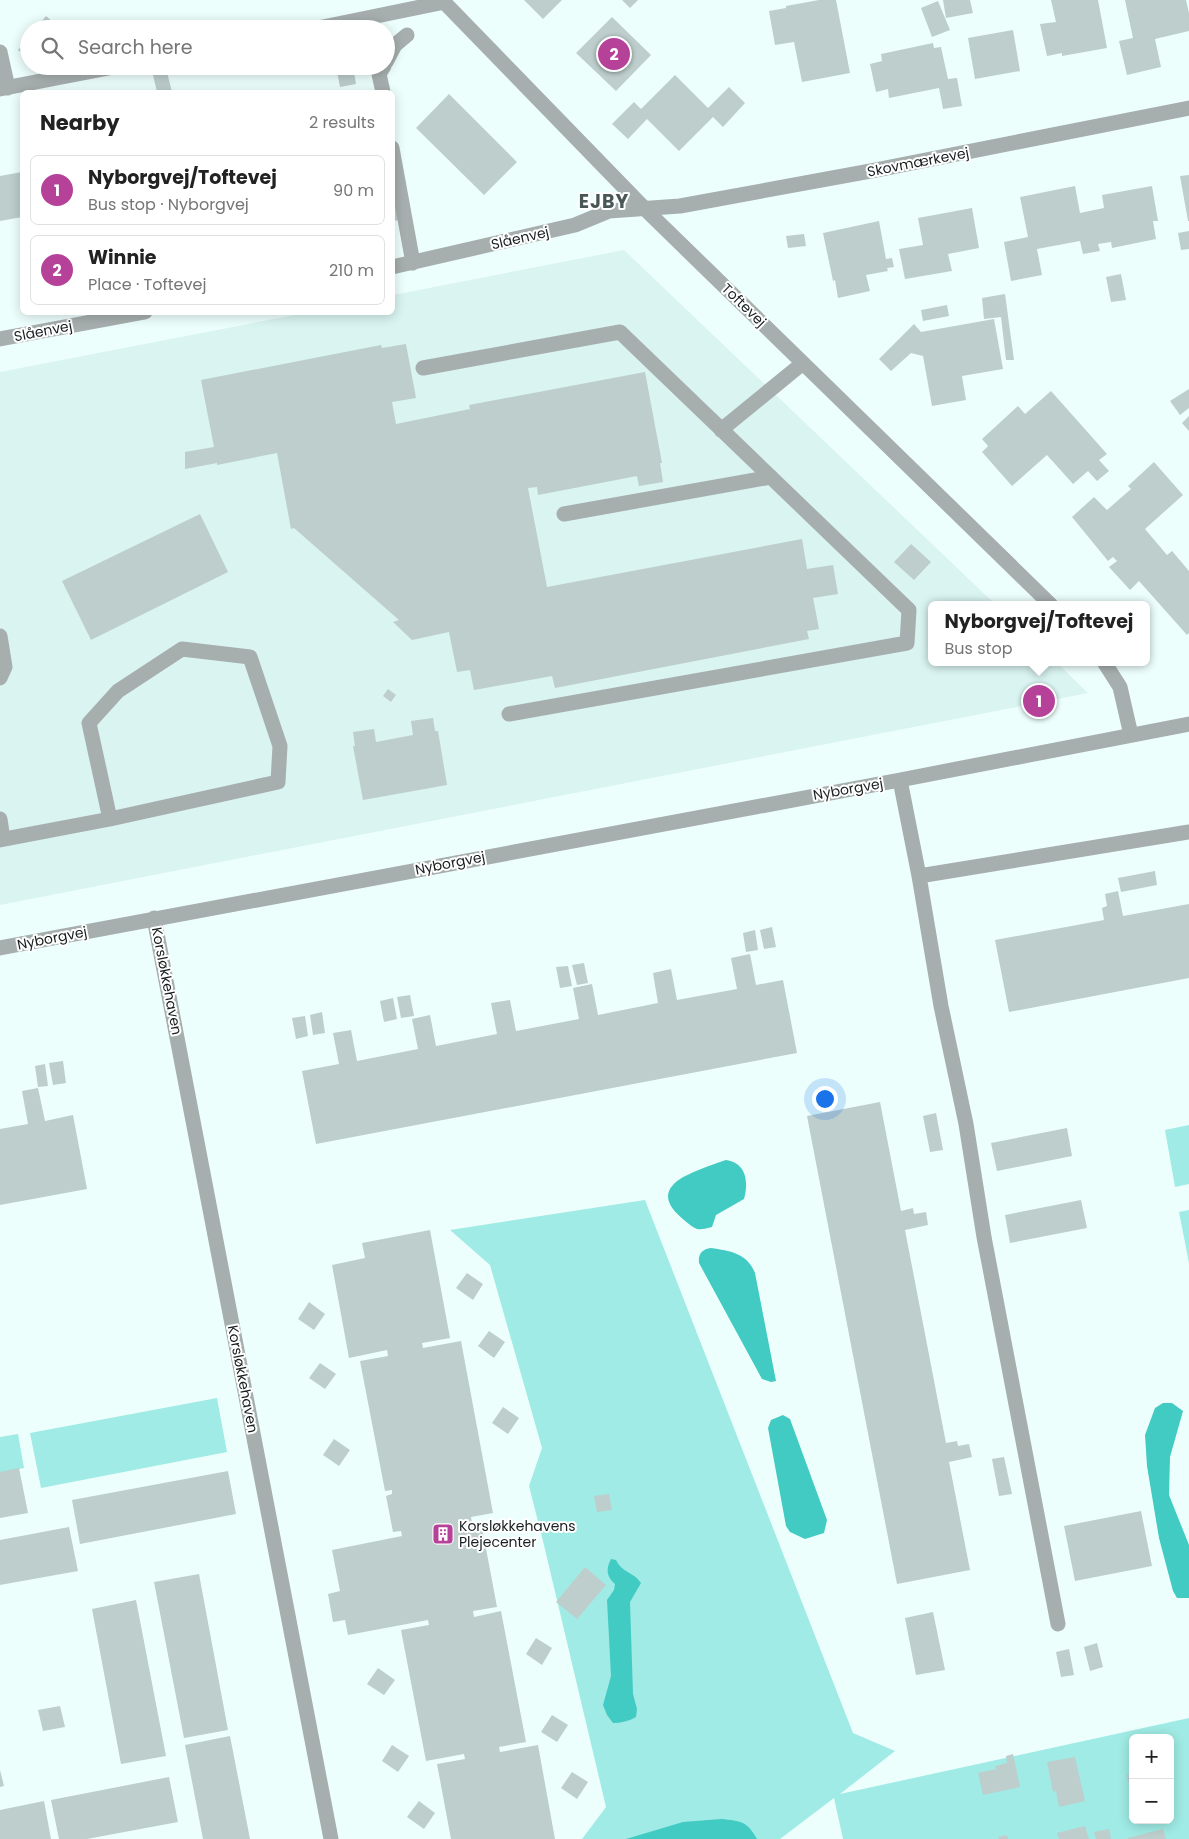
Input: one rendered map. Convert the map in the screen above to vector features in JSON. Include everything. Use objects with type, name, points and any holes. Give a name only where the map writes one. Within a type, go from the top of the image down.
[{"type":"street","points":[[354,20],[443,1]]},
{"type":"street","name":"Toftevej","points":[[443,1],[646,210],[1046,601]]},
{"type":"street","points":[[395,47],[407,35]]},
{"type":"street","points":[[0,52],[4,88],[72,75]]},
{"type":"street","points":[[380,75],[383,90]]},
{"type":"street","name":"Skovmærkevej","points":[[646,210],[680,206],[876,170],[1189,108]]},
{"type":"street","points":[[395,164],[413,263]]},
{"type":"street","name":"Slåenvej","points":[[395,266],[575,225],[609,211],[646,210]]},
{"type":"street","name":"Slåenvej","points":[[0,339],[129,315]]},
{"type":"street","points":[[423,368],[620,332],[909,610],[907,643],[509,714]]},
{"type":"street","points":[[721,430],[803,363]]},
{"type":"street","points":[[564,514],[770,477]]},
{"type":"street","points":[[0,636],[6,667],[0,678]]},
{"type":"street","points":[[0,818],[2,840],[110,818],[278,782],[280,746],[250,657],[182,649],[118,691],[89,723],[110,818]]},
{"type":"street","points":[[1107,666],[1120,687],[1131,735]]},
{"type":"street","name":"Nyborgvej","points":[[0,948],[900,780],[1189,724]]},
{"type":"street","name":"Nyborgvej","points":[[900,780],[966,1124],[984,1236],[1058,1624]]},
{"type":"street","points":[[919,876],[1189,832]]},
{"type":"street","name":"Korsløkkehaven","points":[[154,918],[331,1839]]},
{"type":"shaded area","points":[[624,250],[992,601],[928,601],[928,666],[1060,666],[1088,693],[0,905],[0,372],[295,315],[395,315],[395,295]]},
{"type":"shaded area","points":[[1189,1125],[1189,1184],[1175,1187],[1165,1130]]},
{"type":"shaded area","points":[[726,1160],[733,1162],[742,1169],[746,1180],[744,1199],[716,1215],[712,1227],[697,1229],[684,1220],[672,1207],[668,1197],[671,1187],[686,1176]]},
{"type":"shaded area","points":[[645,1200],[853,1733],[895,1751],[840,1794],[1189,1718],[1189,1839],[843,1839],[834,1798],[780,1839],[582,1839],[606,1807],[529,1486],[542,1448],[490,1265],[450,1230]]},
{"type":"shaded area","points":[[1189,1210],[1189,1263],[1179,1212]]},
{"type":"shaded area","points":[[711,1248],[737,1254],[752,1266],[755,1273],[776,1381],[771,1382],[762,1379],[699,1263],[701,1252]]},
{"type":"shaded area","points":[[217,1398],[227,1452],[41,1488],[30,1433]]},
{"type":"shaded area","points":[[1163,1403],[1172,1403],[1183,1411],[1170,1457],[1169,1495],[1189,1545],[1189,1598],[1177,1598],[1173,1591],[1159,1538],[1147,1466],[1145,1435],[1155,1408]]},
{"type":"shaded area","points":[[783,1415],[790,1419],[827,1520],[824,1533],[805,1539],[790,1532],[786,1526],[768,1428],[771,1420]]},
{"type":"shaded area","points":[[18,1434],[24,1468],[0,1473],[0,1437]]},
{"type":"shaded area","points":[[611,1559],[616,1560],[622,1568],[635,1576],[641,1583],[630,1602],[633,1694],[637,1709],[636,1717],[619,1723],[613,1723],[603,1705],[611,1676],[607,1600],[614,1590],[615,1584],[608,1572]]},
{"type":"shaded area","points":[[721,1819],[743,1823],[757,1839],[626,1839],[683,1822]]},
{"type":"building","points":[[524,0],[562,0],[543,19]]},
{"type":"building","points":[[622,0],[638,0],[630,8]]},
{"type":"building","points":[[819,0],[836,0],[850,73],[802,82],[794,42],[775,45],[769,11]]},
{"type":"building","points":[[943,0],[970,0],[973,13],[946,18]]},
{"type":"building","points":[[1051,0],[1098,0],[1107,48],[1062,56],[1062,53],[1047,56],[1040,24],[1056,22]]},
{"type":"building","points":[[1125,0],[1186,0],[1189,13],[1189,31],[1155,39],[1161,67],[1127,75],[1119,41],[1133,38]]},
{"type":"building","points":[[938,1],[950,30],[932,37],[921,8]]},
{"type":"building","points":[[46,16],[51,20],[43,20]]},
{"type":"building","points":[[612,17],[651,55],[616,91],[576,53]]},
{"type":"building","points":[[1013,30],[1020,71],[975,79],[968,38]]},
{"type":"building","points":[[933,43],[934,48],[941,47],[948,79],[957,78],[962,106],[943,109],[939,88],[889,98],[888,89],[876,92],[870,64],[882,61],[881,54]]},
{"type":"building","points":[[153,75],[168,75],[172,90],[157,90]]},
{"type":"building","points":[[338,75],[354,75],[356,84],[340,87]]},
{"type":"building","points":[[675,75],[708,108],[729,87],[745,103],[723,127],[713,117],[679,151],[647,119],[628,139],[612,124],[634,102],[641,109]]},
{"type":"building","points":[[449,94],[517,162],[484,195],[416,128]]},
{"type":"building","points":[[20,172],[20,217],[0,221],[0,176]]},
{"type":"building","points":[[1189,175],[1189,221],[1188,221],[1180,176]]},
{"type":"building","points":[[1075,186],[1080,213],[1104,208],[1102,195],[1152,186],[1158,221],[1153,221],[1156,239],[1112,248],[1111,242],[1098,244],[1100,251],[1083,254],[1080,241],[1037,249],[1042,275],[1011,281],[1004,242],[1028,237],[1020,197]]},
{"type":"building","points":[[395,198],[400,220],[395,221]]},
{"type":"building","points":[[972,208],[979,248],[948,254],[952,271],[905,279],[899,249],[923,245],[918,218]]},
{"type":"building","points":[[879,221],[886,259],[892,258],[894,267],[887,268],[888,271],[866,275],[870,291],[838,298],[823,233]]},
{"type":"building","points":[[1189,231],[1189,249],[1181,250],[1178,233]]},
{"type":"building","points":[[804,234],[806,246],[788,248],[786,236]]},
{"type":"building","points":[[1121,274],[1126,300],[1111,302],[1106,277]]},
{"type":"building","points":[[1005,294],[1014,360],[1006,360],[1001,317],[984,319],[982,298]]},
{"type":"building","points":[[947,305],[949,316],[923,321],[921,310]]},
{"type":"building","points":[[994,319],[1003,369],[962,376],[966,400],[932,406],[923,356],[911,353],[891,371],[879,359],[914,324],[921,332]]},
{"type":"building","points":[[406,344],[416,398],[392,402],[396,424],[470,409],[469,405],[645,372],[662,463],[660,463],[663,482],[639,486],[637,476],[538,495],[537,487],[528,488],[547,587],[802,539],[807,569],[833,565],[838,594],[813,598],[819,629],[807,631],[809,639],[555,688],[552,676],[474,690],[470,670],[457,672],[449,632],[412,640],[393,622],[399,620],[294,528],[291,529],[277,453],[217,465],[217,463],[185,469],[185,452],[214,447],[201,380],[381,345],[382,348]]},
{"type":"building","points":[[1189,389],[1189,408],[1180,415],[1170,401]]},
{"type":"building","points":[[1051,391],[1107,454],[1099,460],[1109,471],[1097,481],[1088,471],[1073,484],[1047,455],[1012,486],[982,452],[988,446],[982,439],[1018,406],[1025,414]]},
{"type":"building","points":[[1189,416],[1189,431],[1182,423]]},
{"type":"building","points":[[1154,462],[1183,495],[1145,529],[1167,555],[1172,551],[1189,571],[1189,633],[1187,635],[1139,581],[1130,590],[1109,567],[1117,561],[1113,557],[1108,561],[1072,517],[1094,497],[1107,510],[1131,489],[1128,486]]},
{"type":"building","points":[[200,514],[228,572],[91,640],[62,581]]},
{"type":"building","points":[[911,544],[931,562],[914,580],[894,562]]},
{"type":"building","points":[[388,689],[396,695],[391,702],[383,696]]},
{"type":"building","points":[[433,718],[435,731],[438,731],[447,785],[363,800],[353,746],[355,746],[353,732],[374,729],[376,742],[413,735],[411,721]]},
{"type":"building","points":[[1155,871],[1157,885],[1121,892],[1118,878]]},
{"type":"building","points":[[1118,891],[1123,916],[1189,904],[1189,978],[1009,1012],[995,940],[1104,920],[1102,908],[1107,906],[1105,894]]},
{"type":"building","points":[[772,927],[776,947],[764,949],[760,930]]},
{"type":"building","points":[[755,930],[758,950],[746,952],[743,933]]},
{"type":"building","points":[[750,954],[756,985],[783,980],[797,1053],[316,1144],[302,1071],[339,1064],[333,1033],[351,1030],[357,1061],[418,1049],[412,1019],[430,1015],[436,1046],[497,1034],[491,1003],[510,1000],[516,1031],[579,1019],[573,988],[592,984],[598,1015],[658,1003],[653,973],[671,969],[677,1000],[737,989],[731,958]]},
{"type":"building","points":[[584,963],[588,983],[577,985],[572,965]]},
{"type":"building","points":[[568,966],[572,986],[560,988],[556,967]]},
{"type":"building","points":[[410,995],[414,1016],[401,1018],[397,997]]},
{"type":"building","points":[[393,998],[397,1019],[384,1022],[380,1001]]},
{"type":"building","points":[[322,1012],[325,1033],[313,1035],[310,1015]]},
{"type":"building","points":[[305,1016],[308,1036],[296,1039],[292,1018]]},
{"type":"building","points":[[63,1061],[66,1083],[53,1085],[49,1063]]},
{"type":"building","points":[[45,1064],[48,1086],[38,1087],[35,1066]]},
{"type":"building","points":[[38,1088],[45,1121],[73,1115],[87,1189],[0,1205],[0,1129],[28,1124],[22,1091]]},
{"type":"building","points":[[880,1102],[901,1211],[913,1208],[914,1214],[926,1212],[928,1225],[905,1230],[946,1443],[957,1441],[958,1446],[969,1444],[972,1457],[949,1462],[970,1570],[897,1584],[807,1116]]},
{"type":"building","points":[[936,1113],[943,1150],[930,1152],[923,1116]]},
{"type":"building","points":[[1067,1128],[1072,1156],[997,1171],[991,1143]]},
{"type":"building","points":[[1081,1200],[1087,1228],[1010,1243],[1005,1215]]},
{"type":"building","name":"Korsløkkehavens Plejecenter","points":[[430,1230],[450,1338],[422,1343],[423,1348],[461,1341],[493,1513],[471,1517],[472,1523],[481,1522],[497,1607],[473,1611],[474,1617],[501,1611],[526,1742],[499,1747],[500,1752],[538,1745],[555,1839],[451,1839],[437,1764],[465,1759],[464,1754],[426,1761],[401,1630],[429,1625],[428,1620],[348,1635],[345,1620],[333,1622],[328,1594],[340,1591],[332,1550],[402,1536],[401,1531],[393,1532],[386,1496],[392,1494],[392,1490],[385,1491],[360,1361],[388,1356],[387,1350],[349,1358],[332,1265],[365,1258],[362,1243]]},
{"type":"building","points":[[467,1273],[483,1284],[473,1300],[456,1288]]},
{"type":"building","points":[[309,1302],[325,1314],[314,1330],[298,1319]]},
{"type":"building","points":[[489,1331],[505,1342],[494,1358],[478,1346]]},
{"type":"building","points":[[320,1363],[336,1374],[325,1389],[309,1378]]},
{"type":"building","points":[[503,1407],[519,1418],[508,1434],[492,1423]]},
{"type":"building","points":[[334,1439],[350,1450],[339,1466],[323,1455]]},
{"type":"building","points":[[1004,1457],[1012,1494],[999,1496],[992,1459]]},
{"type":"building","points":[[19,1468],[28,1513],[0,1518],[0,1472]]},
{"type":"building","points":[[228,1471],[236,1514],[80,1544],[72,1500]]},
{"type":"building","points":[[609,1494],[612,1510],[597,1512],[594,1496]]},
{"type":"building","points":[[1141,1511],[1152,1566],[1075,1581],[1064,1526]]},
{"type":"building","points":[[69,1527],[78,1571],[0,1585],[0,1540]]},
{"type":"building","points":[[585,1567],[606,1585],[577,1619],[556,1602]]},
{"type":"building","points":[[199,1574],[228,1730],[184,1738],[154,1582]]},
{"type":"building","points":[[136,1600],[166,1756],[121,1764],[92,1609]]},
{"type":"building","points":[[933,1612],[945,1670],[916,1675],[905,1618]]},
{"type":"building","points":[[536,1638],[552,1648],[542,1665],[526,1654]]},
{"type":"building","points":[[1097,1643],[1103,1667],[1090,1671],[1084,1647]]},
{"type":"building","points":[[1069,1649],[1074,1675],[1061,1677],[1056,1652]]},
{"type":"building","points":[[378,1668],[395,1680],[384,1695],[367,1684]]},
{"type":"building","points":[[60,1706],[65,1727],[43,1731],[38,1710]]},
{"type":"building","points":[[552,1715],[568,1725],[557,1742],[541,1732]]},
{"type":"building","points":[[230,1736],[250,1839],[203,1839],[185,1745]]},
{"type":"building","points":[[392,1745],[409,1756],[398,1772],[382,1761]]},
{"type":"building","points":[[1013,1754],[1020,1787],[983,1795],[978,1773],[996,1769],[995,1766],[1007,1763],[1006,1756]]},
{"type":"building","points":[[1075,1757],[1085,1801],[1059,1807],[1056,1791],[1053,1792],[1047,1762]]},
{"type":"building","points":[[0,1770],[4,1786],[0,1787]]},
{"type":"building","points":[[572,1772],[588,1782],[577,1799],[561,1788]]},
{"type":"building","points":[[169,1777],[178,1822],[87,1839],[59,1839],[51,1800]]},
{"type":"building","points":[[44,1801],[51,1839],[0,1839],[0,1810]]},
{"type":"building","points":[[419,1801],[435,1813],[424,1829],[407,1817]]},
{"type":"building","points":[[1085,1826],[1089,1839],[1059,1839],[1057,1833]]},
{"type":"building","points":[[1109,1829],[1111,1839],[1096,1839],[1094,1832]]},
{"type":"building","points":[[1163,1829],[1166,1839],[1128,1839],[1128,1838]]},
{"type":"building","points":[[1007,1835],[1008,1839],[999,1839],[998,1837]]},
{"type":"place","name":"Winnie","points":[[614,54]]},
{"type":"place","name":"Nyborgvej/Toftevej","points":[[1039,701]]},
{"type":"place","name":"Korsløkkehavens Plejecenter","points":[[443,1534]]},
{"type":"district","name":"EJBY","points":[[604,201]]}]
